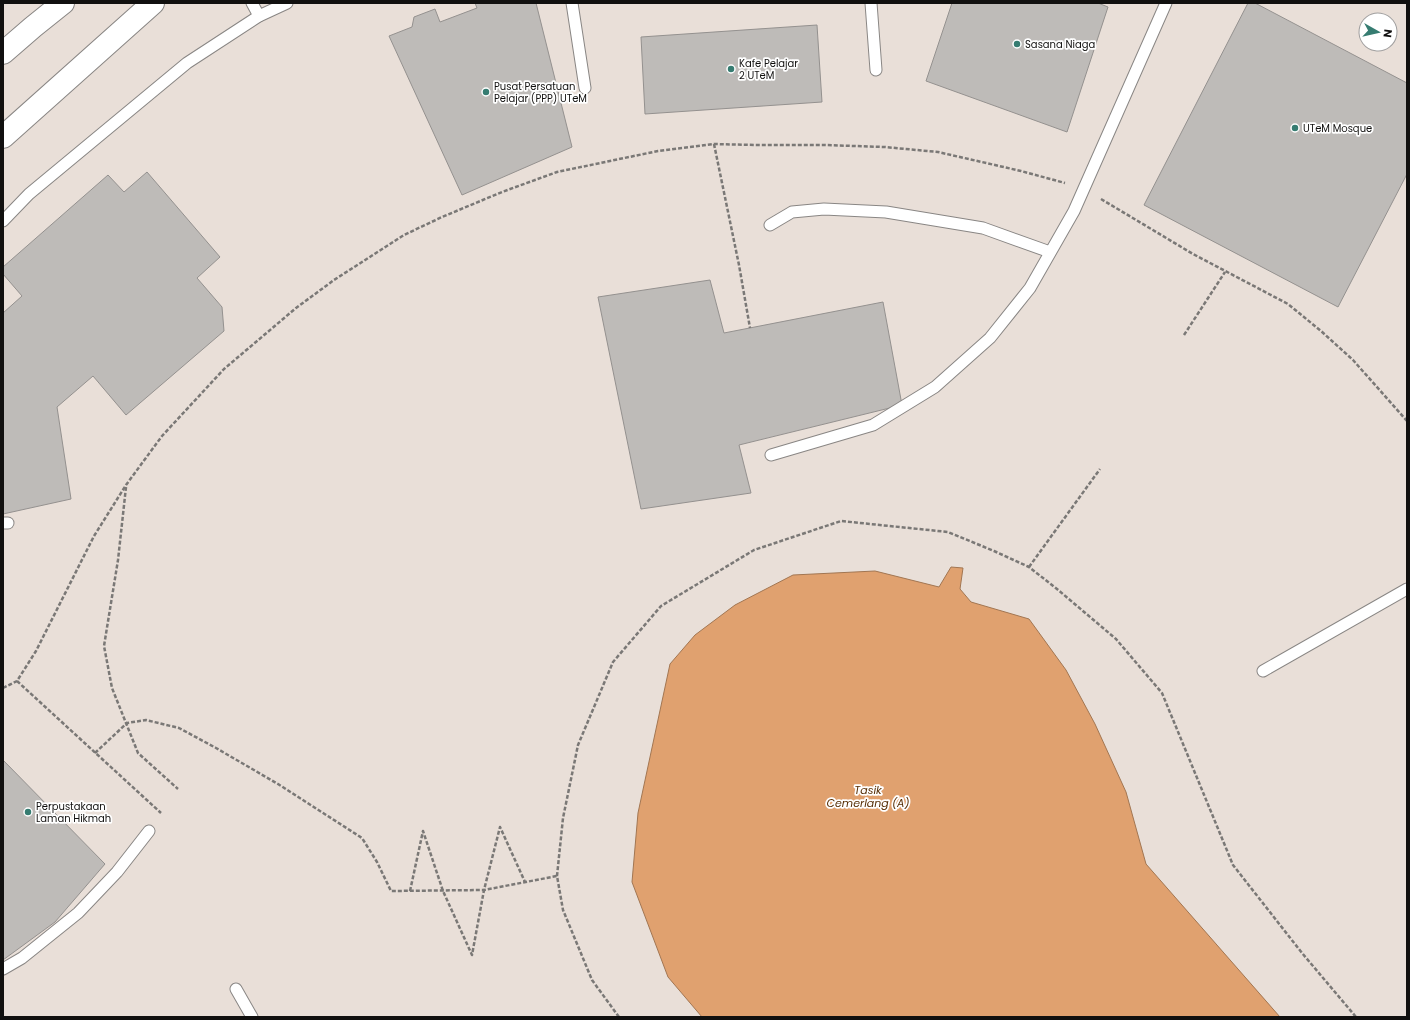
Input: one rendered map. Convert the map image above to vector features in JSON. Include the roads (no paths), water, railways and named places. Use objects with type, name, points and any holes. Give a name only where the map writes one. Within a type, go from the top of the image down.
[{"type":"street","points":[[3,53],[63,3]]},
{"type":"street","points":[[3,137],[153,3]]},
{"type":"lane","points":[[252,3],[259,16]]},
{"type":"lane","points":[[3,221],[29,194],[187,63],[259,16],[287,3]]},
{"type":"lane","points":[[572,3],[585,88]]},
{"type":"lane","points":[[871,3],[876,70]]},
{"type":"lane","points":[[771,455],[873,425],[935,388],[990,338],[1030,288],[1074,211],[1166,3]]},
{"type":"lane","points":[[770,225],[792,212],[824,209],[886,212],[984,228],[1050,252]]},
{"type":"lane","points":[[1263,671],[1407,589]]},
{"type":"lane","points":[[3,969],[22,958],[78,912],[117,872],[149,832]]},
{"type":"lane","points":[[236,990],[252,1017]]},
{"type":"water","name":"Tasik Cemerlang (A)","points":[[951,567],[963,568],[960,589],[971,602],[1029,619],[1066,670],[1095,724],[1126,792],[1146,864],[1280,1017],[702,1017],[668,977],[632,882],[638,813],[670,664],[695,635],[735,605],[793,575],[875,571],[939,587]]},
{"type":"place","name":"Sasana Niaga","points":[[1017,44]]},
{"type":"place","name":"Kafe Pelajar 2 UTeM","points":[[731,69]]},
{"type":"place","name":"Pusat Persatuan Pelajar (PPP) UTeM","points":[[486,92]]},
{"type":"place","name":"UTeM Mosque","points":[[1295,128]]},
{"type":"place","name":"Perpustakaan Laman Hikmah","points":[[28,812]]}]
